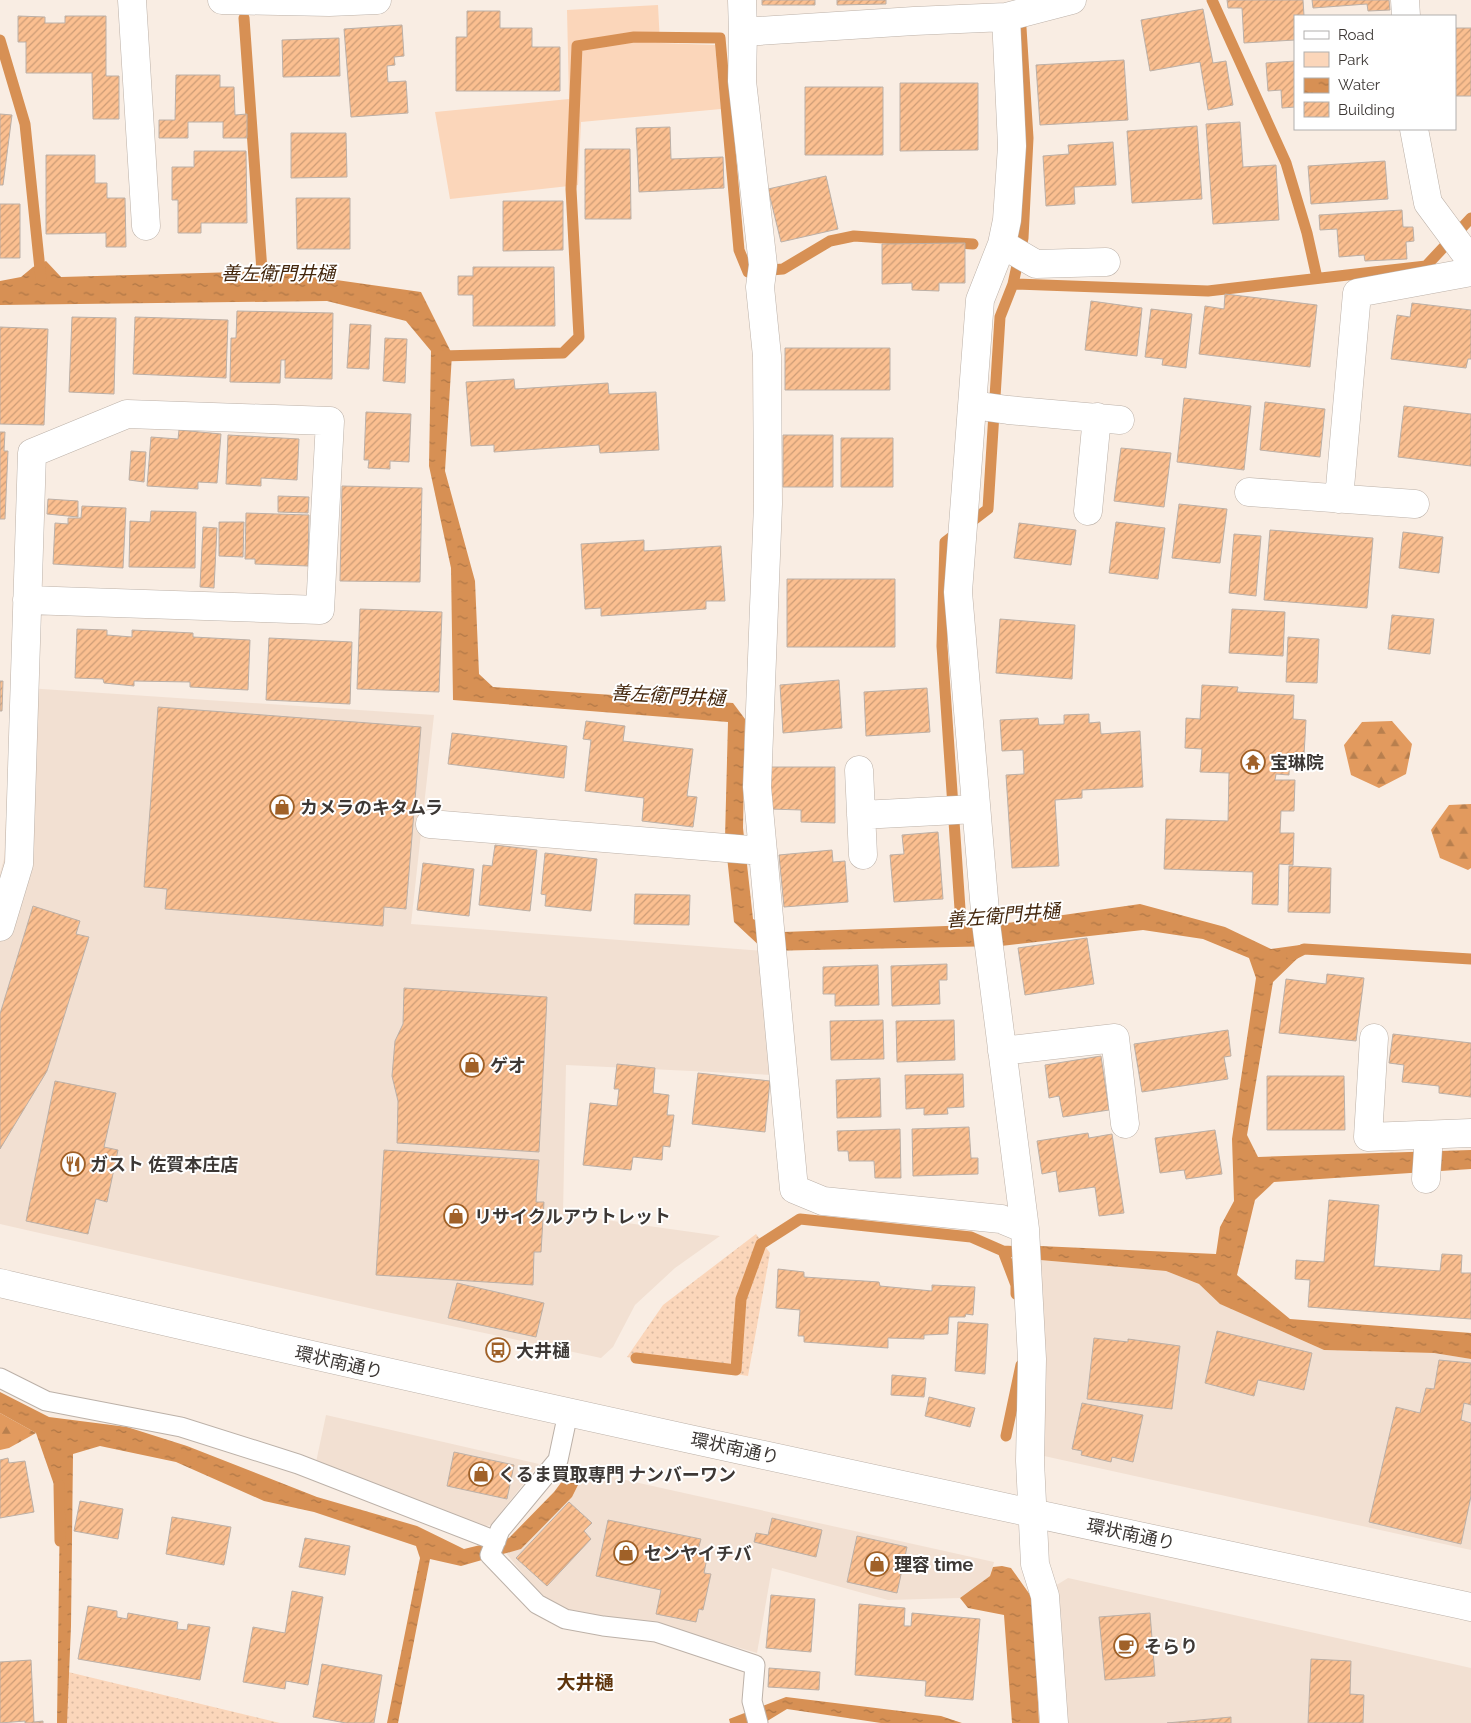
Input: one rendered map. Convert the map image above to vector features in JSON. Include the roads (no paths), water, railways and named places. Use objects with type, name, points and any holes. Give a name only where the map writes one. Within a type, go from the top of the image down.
[{"type":"main road","points":[[132,0],[146,226]]},
{"type":"main road","points":[[222,0],[328,2],[377,0]]},
{"type":"main road","points":[[742,0],[742,81],[762,272],[760,287],[767,356],[768,494],[757,787],[758,851],[770,922],[794,1189],[823,1201],[1001,1219],[1025,1233]]},
{"type":"main road","points":[[743,32],[1018,14],[1072,0]]},
{"type":"main road","points":[[1404,0],[1406,15]]},
{"type":"main road","points":[[1018,14],[1007,220],[1002,244],[980,300],[958,592],[988,936],[1025,1233],[1032,1359],[1030,1461],[1035,1564],[1045,1596],[1054,1723]]},
{"type":"main road","points":[[1414,130],[1428,203],[1459,244]]},
{"type":"main road","points":[[1002,244],[1036,264],[1106,262]]},
{"type":"main road","points":[[1339,499],[1357,293],[1471,272]]},
{"type":"main road","points":[[972,405],[1108,419],[1088,511]]},
{"type":"main road","points":[[0,927],[19,864],[27,600],[32,453],[128,414],[330,421],[320,610],[27,600]]},
{"type":"main road","points":[[1249,492],[1414,504]]},
{"type":"main road","points":[[859,770],[863,855]]},
{"type":"main road","points":[[861,815],[976,809]]},
{"type":"main road","points":[[430,824],[758,851]]},
{"type":"main road","points":[[1002,1051],[1115,1038],[1124,1124]]},
{"type":"main road","points":[[1374,1038],[1368,1137],[1471,1133]]},
{"type":"main road","points":[[1426,1179],[1429,1135]]},
{"type":"main road","name":"環状南通り","points":[[0,1283],[568,1413],[1471,1606]]},
{"type":"lane","points":[[0,1378],[46,1401],[181,1427],[298,1464],[496,1541]]},
{"type":"lane","points":[[568,1413],[558,1460],[500,1530],[490,1555],[537,1604],[565,1619],[603,1626],[656,1632],[755,1665],[752,1701],[758,1723]]},
{"type":"water","name":"善左衛門井樋","points":[[46,261],[61,277],[273,271],[421,292],[452,354],[445,471],[475,581],[479,674],[493,687],[733,703],[745,719],[743,828],[753,919],[783,932],[1000,924],[1140,904],[1225,927],[1271,949],[1307,944],[1302,954],[1273,982],[1247,1135],[1258,1157],[1471,1150],[1471,1169],[1274,1182],[1255,1200],[1237,1275],[1290,1319],[1471,1333],[1471,1359],[1434,1353],[1324,1350],[1220,1304],[1199,1284],[1166,1271],[1040,1260],[1040,1246],[1216,1254],[1220,1227],[1234,1201],[1232,1139],[1256,978],[1249,958],[1203,939],[1143,930],[1001,946],[765,951],[734,922],[725,838],[728,722],[453,700],[451,568],[429,466],[431,351],[406,321],[327,301],[0,305],[0,281],[21,277],[33,267]]},
{"type":"water","points":[[0,1392],[49,1417],[127,1427],[187,1446],[317,1497],[417,1526],[464,1549],[509,1538],[554,1492],[563,1480],[568,1483],[579,1483],[572,1497],[521,1549],[461,1566],[430,1559],[398,1723],[387,1723],[420,1558],[416,1546],[314,1512],[264,1501],[176,1462],[100,1446],[73,1454],[71,1626],[67,1723],[57,1723],[60,1502],[36,1433],[0,1413]]},
{"type":"water","points":[[993,1567],[1011,1568],[1033,1599],[1039,1723],[1012,1723],[1004,1615],[968,1608],[960,1598],[990,1576]]},
{"type":"water","points":[[786,1697],[941,1716],[962,1723],[881,1723],[787,1709],[764,1723],[730,1723],[729,1719]]},
{"type":"waterway","points":[[1212,0],[1286,163],[1307,233],[1317,278]]},
{"type":"waterway","name":"善左衛門井樋","points":[[962,938],[942,646],[945,542],[988,509],[1000,317],[1013,284],[1023,238],[1028,138],[1020,12]]},
{"type":"waterway","name":"善左衛門井樋","points":[[244,18],[263,285]]},
{"type":"waterway","points":[[441,356],[563,353],[579,337],[571,189],[577,46],[634,37],[720,38],[739,250],[748,272],[783,269],[830,241],[854,236],[973,244]]},
{"type":"waterway","points":[[0,40],[25,124],[41,279]]},
{"type":"waterway","points":[[1013,284],[1208,291],[1426,266],[1471,218]]},
{"type":"waterway","points":[[1292,955],[1304,949],[1471,959]]},
{"type":"waterway","points":[[636,1358],[736,1370],[741,1299],[761,1244],[800,1219],[971,1237],[1003,1251],[1026,1252]]},
{"type":"waterway","points":[[1003,1251],[1016,1285],[1016,1294]]},
{"type":"waterway","points":[[1006,1436],[1021,1365]]},
{"type":"waterway","points":[[59,1485],[60,1541]]},
{"type":"place","name":"宝琳院","points":[[1253,762]]},
{"type":"place","name":"カメラのキタムラ","points":[[282,807]]},
{"type":"place","name":"ゲオ","points":[[472,1065]]},
{"type":"place","name":"ガスト 佐賀本庄店","points":[[73,1164]]},
{"type":"place","name":"リサイクルアウトレット","points":[[456,1216]]},
{"type":"place","name":"大井樋","points":[[498,1350]]},
{"type":"place","name":"くるま買取専門 ナンバーワン","points":[[481,1474]]},
{"type":"place","name":"センヤイチバ","points":[[626,1553]]},
{"type":"place","name":"理容 time","points":[[877,1564]]},
{"type":"place","name":"そらり","points":[[1126,1646]]},
{"type":"district","name":"大井樋","points":[[585,1682]]}]
